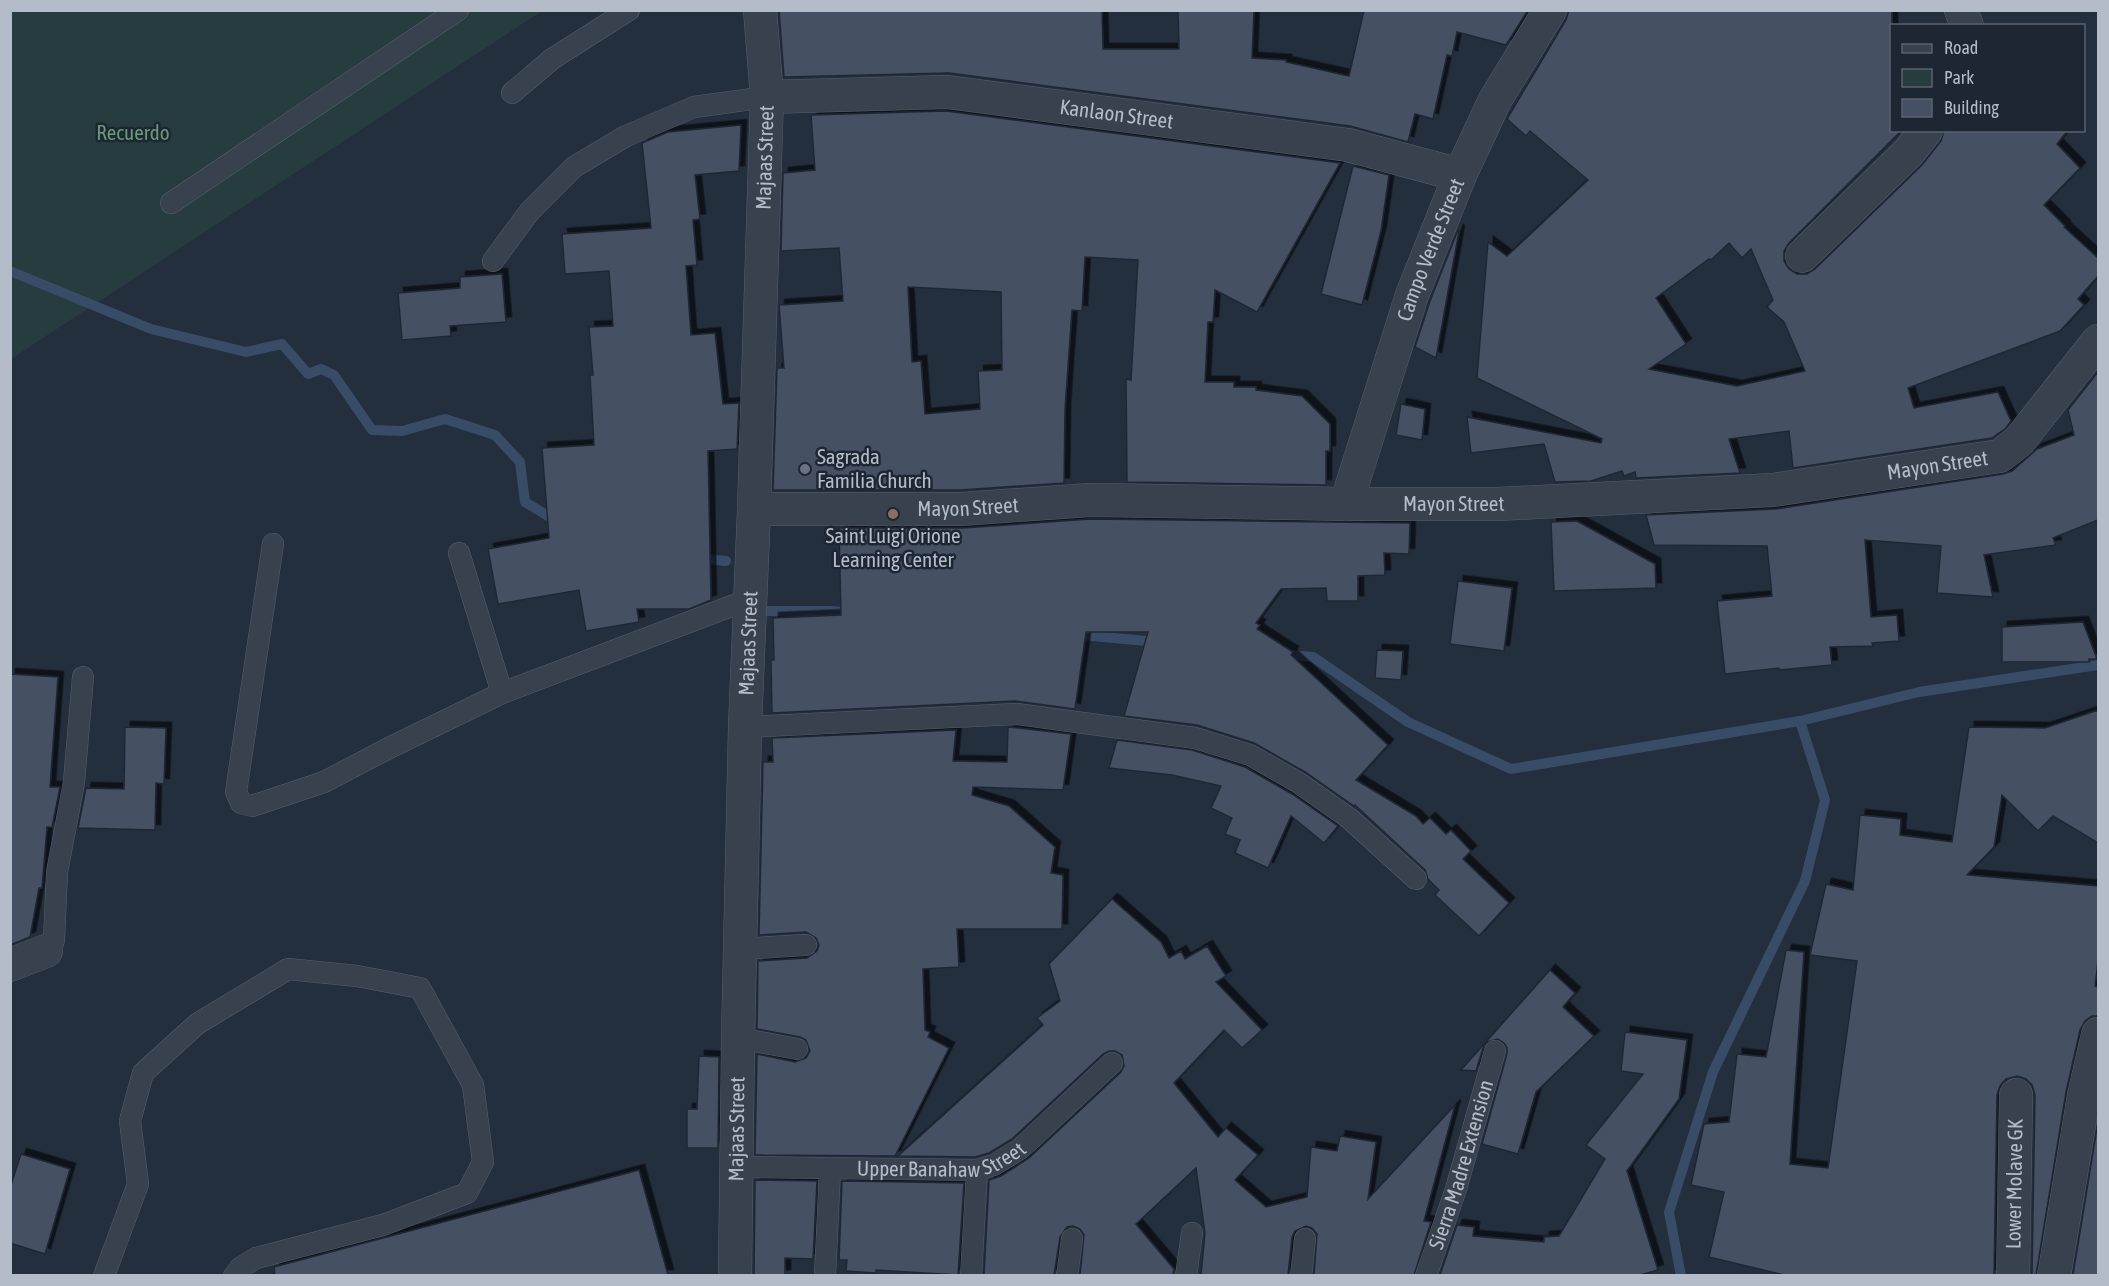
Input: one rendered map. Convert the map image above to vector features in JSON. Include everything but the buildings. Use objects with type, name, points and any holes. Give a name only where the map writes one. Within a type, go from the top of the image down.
[{"type":"street","name":"Majaas Street","points":[[735,1275],[735,1167],[745,727],[767,97],[760,10]]},
{"type":"street","name":"Campo Verde Street","points":[[1346,504],[1412,295],[1460,175],[1495,100],[1550,10]]},
{"type":"street","name":"Kanlaon Street","points":[[767,97],[947,92],[1348,145],[1460,175]]},
{"type":"street","points":[[1802,256],[1908,152],[1924,132]]},
{"type":"street","name":"Mayon Street","points":[[754,509],[962,509],[1090,500],[1498,504],[1773,490],[2000,456],[2019,441],[2098,341]]},
{"type":"street","points":[[10,965],[46,951]]},
{"type":"street","points":[[2054,1275],[2084,1095],[2097,1050]]},
{"type":"street","name":"Lower Molave GK","points":[[2013,1275],[2016,1095]]},
{"type":"lane","points":[[171,203],[458,10]]},
{"type":"lane","points":[[512,93],[552,59],[629,10]]},
{"type":"lane","points":[[493,261],[530,211],[574,167],[626,136],[694,107],[767,97]]},
{"type":"lane","points":[[273,544],[236,792],[242,803],[252,806],[324,782],[502,693],[750,599]]},
{"type":"lane","points":[[459,553],[502,693]]},
{"type":"lane","points":[[46,951],[52,946],[54,940],[57,872],[74,782],[83,677]]},
{"type":"lane","points":[[745,727],[1016,714],[1195,738],[1250,755],[1299,783],[1350,819],[1416,879]]},
{"type":"lane","points":[[739,949],[806,945]]},
{"type":"lane","points":[[104,1275],[138,1184],[130,1121],[143,1073],[197,1024],[288,969],[357,976],[420,988],[473,1085],[483,1162],[467,1193],[383,1225],[256,1258],[240,1268],[234,1275]]},
{"type":"lane","points":[[738,1038],[797,1049]]},
{"type":"lane","name":"Sierra Madre Extension","points":[[1426,1275],[1456,1189],[1495,1051]]},
{"type":"lane","name":"Upper Banahaw Street","points":[[735,1167],[977,1170],[994,1165],[1020,1149],[1112,1063]]},
{"type":"lane","points":[[830,1168],[830,1275]]},
{"type":"lane","points":[[971,1275],[977,1170]]},
{"type":"lane","points":[[1186,1275],[1192,1233]]},
{"type":"lane","points":[[1067,1275],[1072,1239]]},
{"type":"lane","points":[[1301,1275],[1305,1239]]},
{"type":"green space","name":"Recuerdo","points":[[11,11],[542,11],[11,359]]},
{"type":"waterway","points":[[10,271],[151,329],[246,352],[282,344],[308,374],[321,369],[334,375],[372,430],[402,431],[445,419],[495,435],[520,462],[525,502],[558,522]]},
{"type":"waterway","points":[[696,558],[726,561]]},
{"type":"waterway","points":[[754,611],[853,613]]},
{"type":"waterway","points":[[1071,634],[1157,642]]},
{"type":"waterway","points":[[1277,654],[1313,657],[1408,722],[1511,769],[1800,721]]},
{"type":"waterway","points":[[1681,1276],[1669,1212],[1713,1072],[1805,881],[1825,800],[1800,721],[1919,692],[2098,665]]},
{"type":"place","name":"Sagrada Familia Church","points":[[805,469]]},
{"type":"place","name":"Saint Luigi Orione Learning Center","points":[[893,514]]}]
